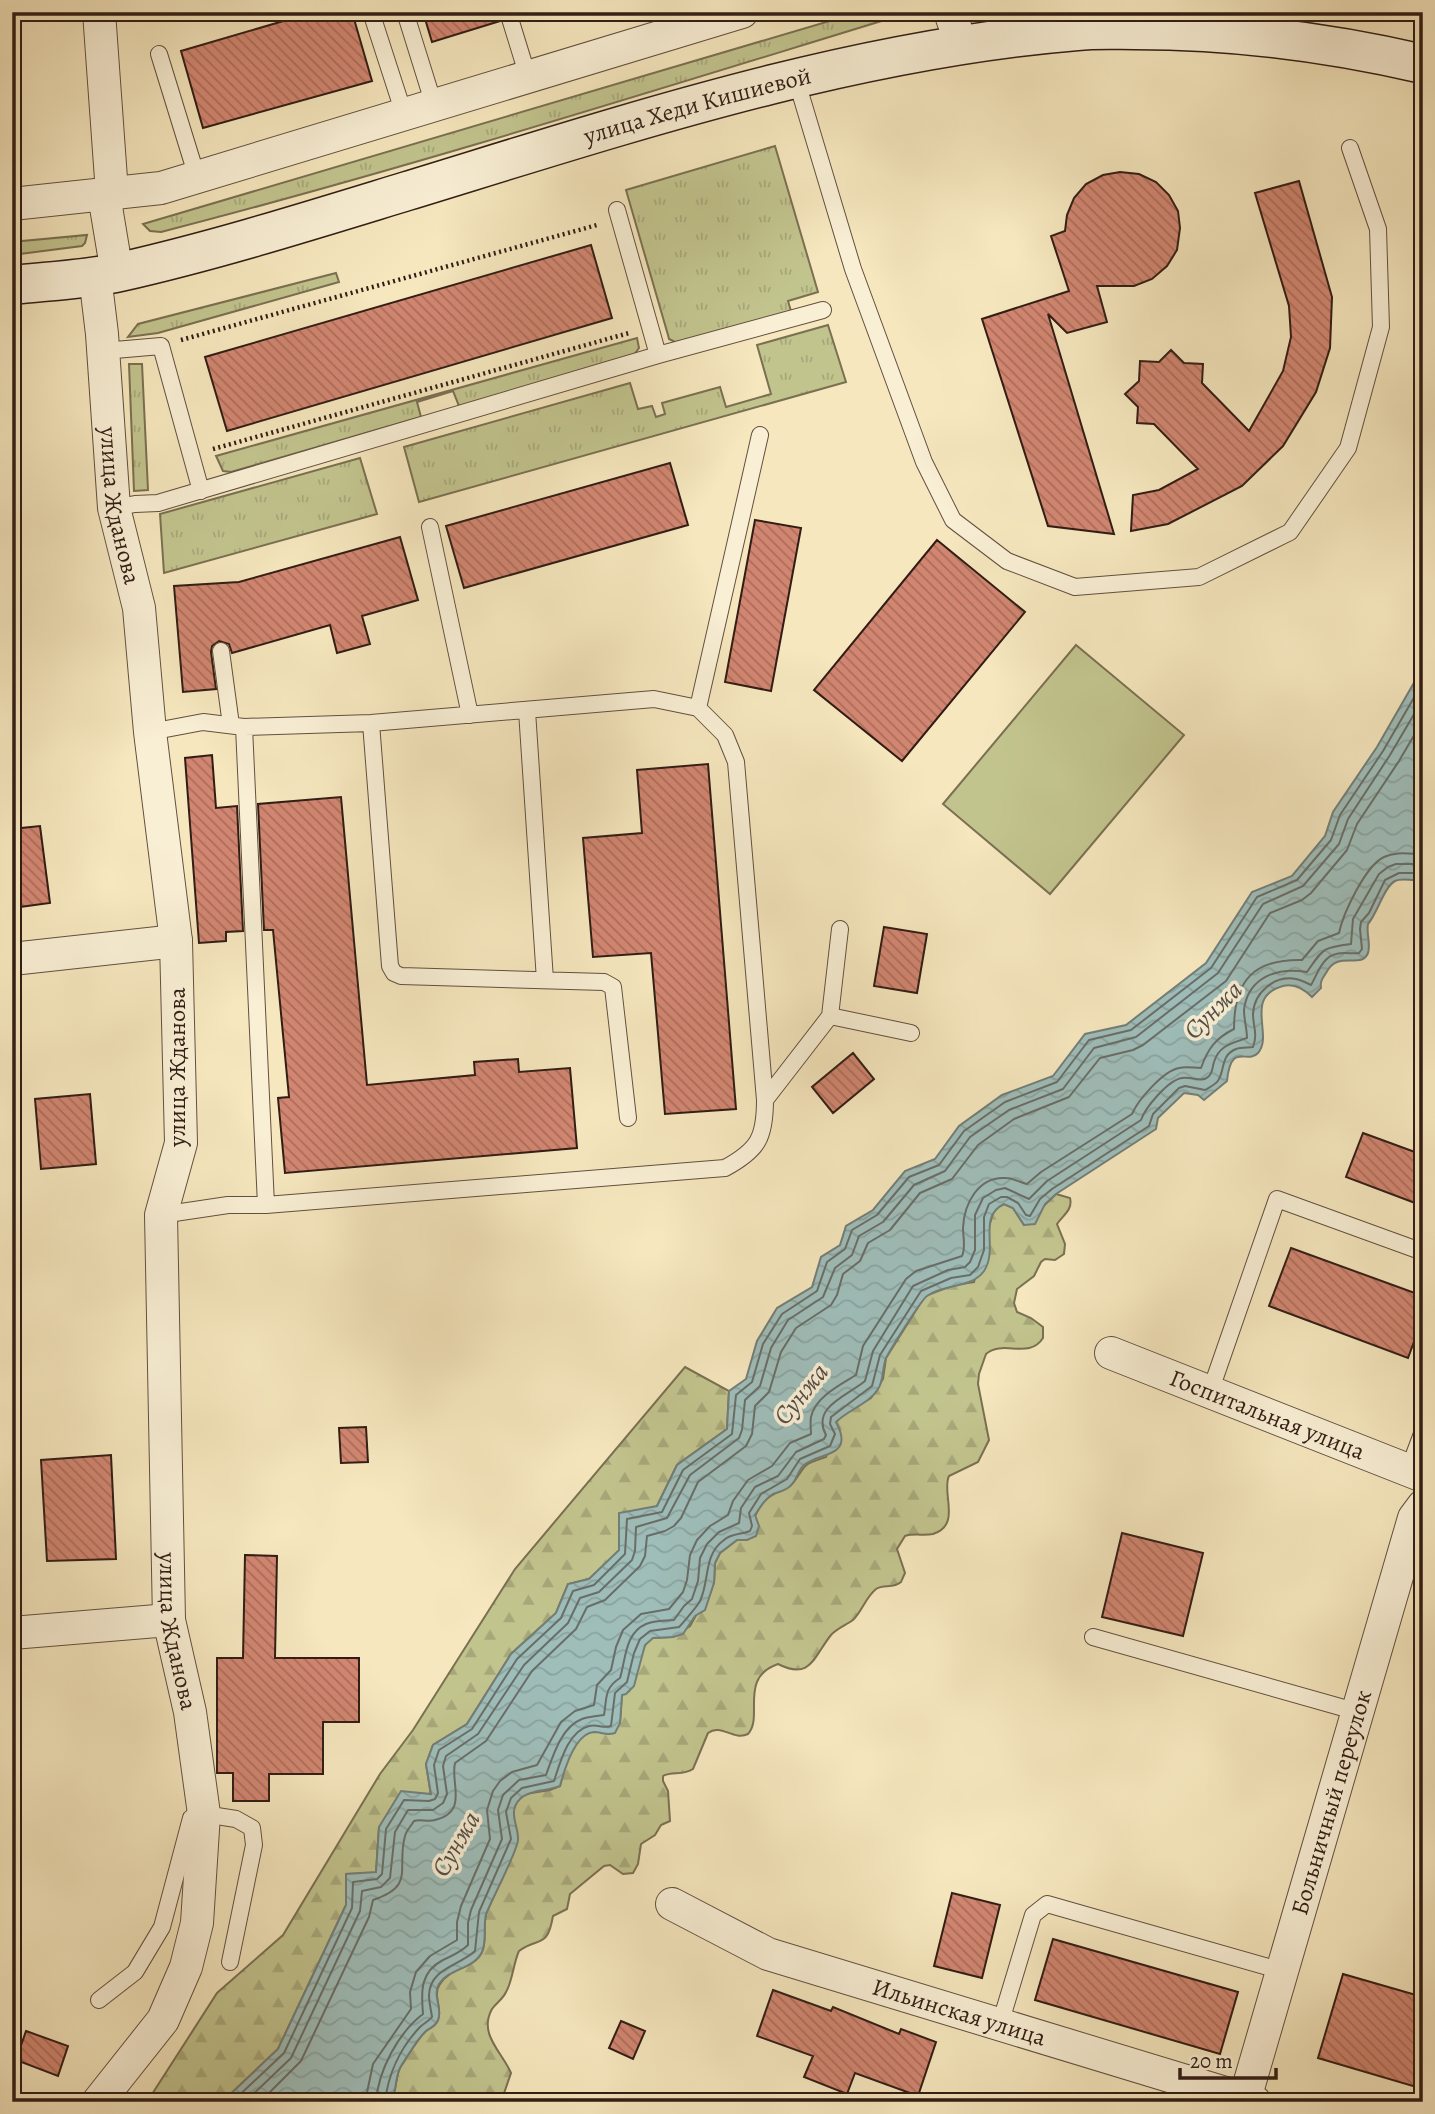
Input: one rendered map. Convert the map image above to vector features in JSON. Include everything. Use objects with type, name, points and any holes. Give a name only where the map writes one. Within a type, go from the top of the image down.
[{"type":"main road","name":"улица Хеди Кишиевой","points":[[12,285],[106,274],[243,241],[592,135],[796,78],[955,28],[1238,33],[1410,61]]},
{"type":"street","name":"улица Жданова","points":[[98,2102],[163,2020],[186,1967],[197,1923],[204,1814],[190,1712],[169,1620],[161,1215],[181,1143],[176,940],[150,732],[139,608],[114,508],[103,351],[106,207],[112,193],[99,12]]},
{"type":"street","points":[[12,204],[160,188],[740,12]]},
{"type":"street","points":[[12,959],[176,940]]},
{"type":"street","name":"Госпитальная улица","points":[[1111,1353],[1416,1473]]},
{"type":"street","name":"Больничный переулок","points":[[1248,2101],[1282,1971],[1414,1518],[1423,1506]]},
{"type":"street","points":[[12,1633],[169,1620]]},
{"type":"street","name":"Ильинская улица","points":[[672,1904],[768,1954],[1248,2101]]},
{"type":"lane","points":[[371,12],[404,114]]},
{"type":"lane","points":[[405,12],[434,105]]},
{"type":"lane","points":[[508,12],[528,77]]},
{"type":"lane","points":[[159,54],[197,177]]},
{"type":"lane","points":[[796,78],[853,269],[924,463],[953,520],[1007,561],[1075,587],[1199,577],[1290,532],[1348,448],[1381,327],[1378,229],[1350,148]]},
{"type":"lane","points":[[617,210],[658,355]]},
{"type":"lane","points":[[114,508],[158,503],[201,491],[658,355],[823,310]]},
{"type":"lane","points":[[103,351],[161,345],[201,491]]},
{"type":"lane","points":[[698,708],[760,435]]},
{"type":"lane","points":[[430,527],[470,715]]},
{"type":"lane","points":[[221,651],[237,726],[266,1205]]},
{"type":"lane","points":[[150,732],[199,722],[237,726],[371,723],[654,699],[698,708],[725,735],[736,762],[765,1100],[765,1122],[758,1141],[746,1157],[725,1167],[266,1205],[228,1205],[161,1215]]},
{"type":"lane","points":[[527,711],[545,980]]},
{"type":"lane","points":[[371,723],[390,966],[394,973],[401,976],[604,982],[613,987],[628,1118]]},
{"type":"lane","points":[[765,1100],[830,1016],[841,929]]},
{"type":"lane","points":[[830,1016],[911,1033]]},
{"type":"lane","points":[[1210,1392],[1277,1199],[1423,1252]]},
{"type":"lane","points":[[1416,1473],[1423,1431]]},
{"type":"lane","points":[[1093,1637],[1358,1712]]},
{"type":"lane","points":[[99,2000],[135,1972],[162,1927],[184,1852],[200,1779]]},
{"type":"lane","points":[[204,1814],[236,1819],[252,1828],[254,1845],[230,1962]]},
{"type":"lane","points":[[1000,2024],[1033,1915],[1047,1904],[1282,1971]]},
{"type":"path","points":[[161,345],[597,224],[600,236]]},
{"type":"path","points":[[624,321],[628,333]]},
{"type":"path","points":[[192,455],[650,327]]},
{"type":"green space","points":[[860,12],[911,12],[537,126],[255,207],[161,232],[150,231],[143,224]]},
{"type":"green space","points":[[775,146],[818,292],[788,301],[791,311],[677,343],[669,339],[626,190]]},
{"type":"green space","points":[[87,235],[82,246],[12,255],[12,242]]},
{"type":"green space","points":[[336,273],[339,282],[158,333],[128,337],[138,324]]},
{"type":"green space","points":[[828,325],[846,382],[419,502],[404,447],[630,383],[638,409],[652,406],[656,417],[665,414],[662,403],[720,387],[726,407],[771,394],[757,345]]},
{"type":"green space","points":[[637,338],[639,348],[633,356],[459,406],[453,391],[417,402],[421,417],[231,472],[223,471],[216,456]]},
{"type":"green space","points":[[129,364],[142,364],[148,490],[134,491]]},
{"type":"green space","points":[[360,458],[377,514],[164,573],[160,514]]},
{"type":"green space","points":[[1076,645],[1184,735],[1050,894],[943,804]]},
{"type":"green space","points":[[1056,1194],[1070,1198],[1071,1202],[1057,1224],[1065,1244],[1064,1254],[1055,1260],[1045,1259],[1041,1262],[1034,1276],[1017,1289],[1014,1303],[1017,1312],[1043,1327],[1043,1338],[1031,1348],[1000,1348],[986,1354],[978,1384],[989,1440],[978,1462],[949,1476],[949,1516],[942,1530],[933,1534],[905,1536],[897,1549],[905,1573],[901,1582],[876,1589],[853,1620],[831,1635],[805,1668],[798,1670],[778,1664],[766,1670],[755,1688],[754,1718],[748,1734],[743,1736],[713,1730],[708,1733],[693,1769],[663,1776],[668,1791],[670,1821],[661,1825],[655,1835],[641,1844],[638,1864],[633,1873],[623,1874],[610,1865],[604,1866],[570,1894],[567,1909],[553,1916],[545,1938],[519,1951],[508,1987],[488,2018],[489,2035],[511,2073],[501,2102],[390,2102],[401,2066],[419,2038],[438,2020],[437,1993],[440,1984],[449,1975],[473,1962],[482,1952],[486,1914],[515,1849],[513,1811],[517,1801],[525,1794],[560,1786],[569,1756],[577,1742],[588,1733],[620,1723],[622,1694],[638,1665],[645,1645],[652,1638],[673,1637],[690,1626],[714,1583],[715,1563],[720,1553],[737,1540],[747,1540],[763,1502],[787,1489],[808,1464],[826,1457],[836,1422],[871,1398],[883,1379],[886,1358],[925,1296],[954,1285],[974,1282],[994,1209],[1004,1204],[1013,1208],[1024,1225]]},
{"type":"green space","points":[[685,1367],[729,1391],[727,1429],[677,1465],[657,1506],[620,1550],[589,1579],[568,1584],[556,1613],[511,1654],[467,1724],[433,1745],[426,1764],[431,1795],[379,1827],[376,1873],[346,1874],[346,1905],[278,2049],[222,2102],[147,2102],[217,1993],[283,1935],[380,1774],[413,1730],[515,1569]]},
{"type":"water","name":"Сунжа","points":[[1423,667],[1423,879],[1398,880],[1387,889],[1368,924],[1369,950],[1365,958],[1337,962],[1331,966],[1322,980],[1321,988],[1312,997],[1291,985],[1271,991],[1264,999],[1262,1007],[1263,1036],[1258,1053],[1249,1057],[1240,1056],[1232,1061],[1227,1081],[1204,1100],[1198,1095],[1184,1093],[1158,1118],[1156,1129],[1056,1194],[1045,1204],[1035,1224],[1024,1225],[1013,1208],[1004,1204],[996,1210],[990,1225],[990,1253],[984,1271],[972,1281],[934,1292],[924,1299],[886,1358],[878,1389],[870,1398],[836,1422],[841,1433],[839,1448],[804,1465],[790,1486],[765,1501],[755,1515],[759,1526],[756,1536],[737,1540],[720,1553],[715,1563],[714,1583],[705,1610],[695,1616],[683,1634],[653,1638],[645,1645],[634,1686],[622,1695],[620,1723],[615,1733],[587,1734],[571,1754],[560,1786],[528,1794],[516,1804],[514,1814],[517,1846],[486,1914],[482,1952],[473,1962],[449,1975],[439,1984],[438,2020],[419,2038],[401,2066],[390,2102],[222,2102],[278,2049],[346,1905],[346,1874],[376,1872],[379,1827],[401,1791],[431,1794],[426,1764],[433,1745],[467,1724],[511,1654],[556,1613],[568,1584],[589,1579],[619,1550],[619,1513],[657,1506],[677,1465],[727,1429],[729,1391],[746,1379],[757,1341],[777,1308],[812,1287],[821,1257],[840,1245],[846,1226],[873,1210],[905,1171],[935,1159],[959,1126],[1002,1095],[1053,1076],[1085,1034],[1126,1025],[1206,963],[1252,892],[1292,876],[1325,836],[1333,812],[1377,747]]},
{"type":"building","points":[[314,12],[352,12],[372,81],[203,128],[181,51]]},
{"type":"building","points":[[423,12],[498,12],[500,21],[432,42]]},
{"type":"building","points":[[1120,172],[1139,174],[1156,182],[1169,195],[1178,211],[1180,228],[1177,250],[1167,266],[1152,279],[1134,286],[1097,286],[1107,322],[1067,333],[1048,314],[1114,534],[1048,526],[982,319],[1069,291],[1051,236],[1065,231],[1067,215],[1074,198],[1086,184],[1103,175]]},
{"type":"building","points":[[1299,181],[1332,297],[1330,348],[1316,392],[1283,446],[1242,486],[1168,524],[1131,531],[1133,495],[1159,490],[1198,469],[1154,424],[1137,423],[1138,407],[1125,394],[1139,381],[1140,361],[1159,362],[1171,350],[1184,363],[1203,364],[1202,383],[1249,431],[1283,371],[1291,337],[1289,306],[1255,193]]},
{"type":"building","points":[[591,245],[612,318],[227,431],[205,357]]},
{"type":"building","points":[[670,463],[688,525],[464,588],[446,526]]},
{"type":"building","points":[[755,520],[801,528],[771,691],[725,682]]},
{"type":"building","points":[[400,537],[418,600],[362,616],[370,644],[337,653],[330,625],[232,653],[229,644],[219,641],[212,646],[211,652],[216,689],[183,692],[174,586],[239,582]]},
{"type":"building","points":[[937,540],[1025,612],[902,761],[814,690]]},
{"type":"building","points":[[212,755],[216,808],[237,806],[243,931],[226,932],[226,941],[199,943],[185,758]]},
{"type":"building","points":[[708,764],[736,1109],[665,1114],[651,953],[593,957],[583,838],[642,833],[637,770]]},
{"type":"building","points":[[341,797],[367,1085],[475,1075],[474,1062],[518,1059],[519,1072],[570,1068],[577,1148],[285,1173],[278,1098],[289,1097],[273,930],[264,930],[258,804]]},
{"type":"building","points":[[40,826],[50,903],[12,908],[12,829]]},
{"type":"building","points":[[884,927],[927,934],[917,993],[874,986]]},
{"type":"building","points":[[853,1053],[874,1079],[833,1113],[812,1087]]},
{"type":"building","points":[[90,1094],[96,1164],[41,1169],[35,1099]]},
{"type":"building","points":[[1363,1133],[1423,1155],[1423,1206],[1346,1177]]},
{"type":"building","points":[[1291,1248],[1423,1296],[1423,1317],[1408,1358],[1269,1306]]},
{"type":"building","points":[[366,1427],[368,1462],[341,1463],[339,1428]]},
{"type":"building","points":[[111,1455],[116,1559],[47,1561],[41,1460]]},
{"type":"building","points":[[1122,1533],[1203,1553],[1183,1636],[1102,1617]]},
{"type":"building","points":[[245,1555],[277,1556],[275,1658],[359,1658],[359,1722],[323,1722],[323,1774],[269,1774],[269,1801],[233,1801],[233,1773],[217,1773],[217,1658],[243,1658]]},
{"type":"building","points":[[952,1893],[1000,1905],[982,1978],[934,1966]]},
{"type":"building","points":[[1053,1939],[1238,1992],[1220,2054],[1035,2000]]},
{"type":"building","points":[[1343,1974],[1423,1997],[1423,2089],[1318,2058]]},
{"type":"building","points":[[773,1990],[831,2011],[833,2007],[899,2034],[901,2029],[936,2042],[918,2096],[855,2073],[847,2094],[804,2077],[813,2056],[757,2036]]},
{"type":"building","points":[[621,2021],[645,2031],[633,2059],[609,2048]]},
{"type":"building","points":[[26,2031],[68,2046],[58,2076],[16,2060]]}]
